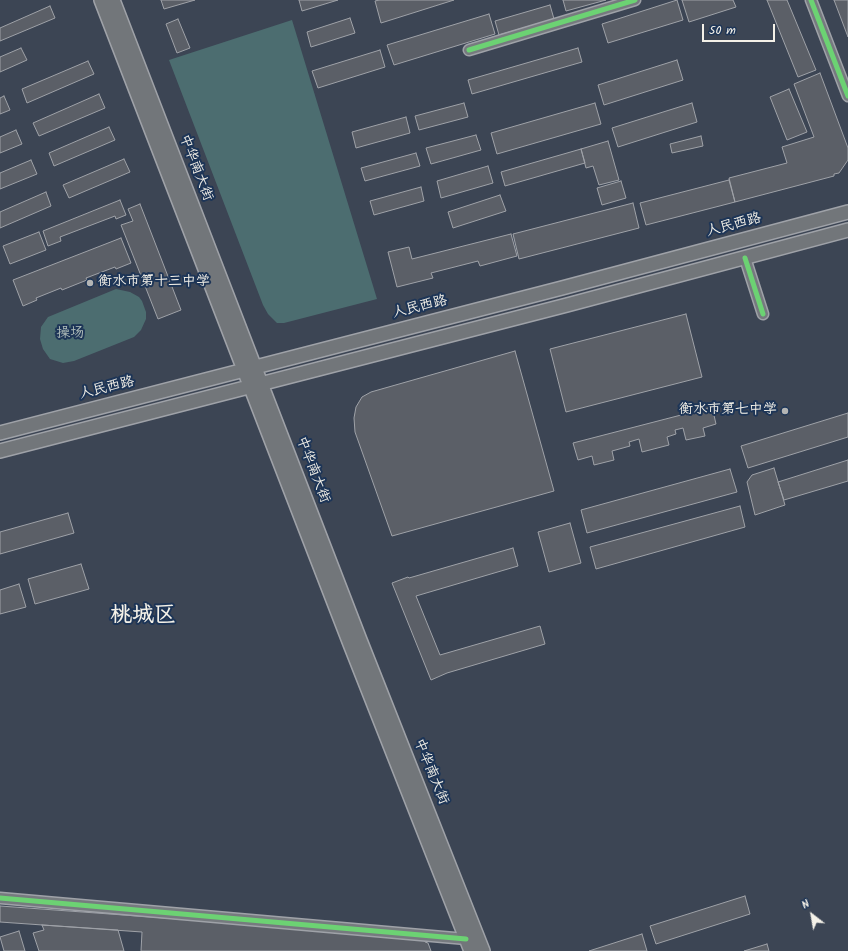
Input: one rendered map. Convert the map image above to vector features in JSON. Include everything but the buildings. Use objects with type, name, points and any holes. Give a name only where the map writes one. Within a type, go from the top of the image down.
[{"type":"main road","name":"中华南大街","points":[[101,0],[483,951]]},
{"type":"main road","name":"中华南大街","points":[[113,0],[249,369]]},
{"type":"main road","name":"人民西路","points":[[0,433],[848,212]]},
{"type":"main road","points":[[0,451],[848,230]]},
{"type":"main road","name":"中华南大街","points":[[256,385],[468,945]]},
{"type":"street","points":[[469,50],[635,0]]},
{"type":"street","points":[[811,0],[848,96]]},
{"type":"street","points":[[745,258],[763,314]]},
{"type":"street","points":[[0,898],[468,945]]},
{"type":"green space","points":[[292,20],[377,299],[284,323],[277,323],[268,314],[263,305],[169,60]]},
{"type":"green space","name":"操场","points":[[116,289],[130,292],[139,297],[142,301],[146,312],[146,319],[141,330],[134,337],[74,361],[63,363],[50,359],[43,349],[40,339],[41,327],[48,317]]},
{"type":"cycle path","points":[[469,50],[635,0]]},
{"type":"cycle path","points":[[811,0],[848,96]]},
{"type":"cycle path","points":[[745,258],[763,314]]},
{"type":"cycle path","points":[[0,898],[466,939]]},
{"type":"place","name":"衡水市第十三中学","points":[[90,283]]},
{"type":"place","name":"衡水市第七中学","points":[[785,411]]},
{"type":"district","name":"桃城区","points":[[143,617]]}]
